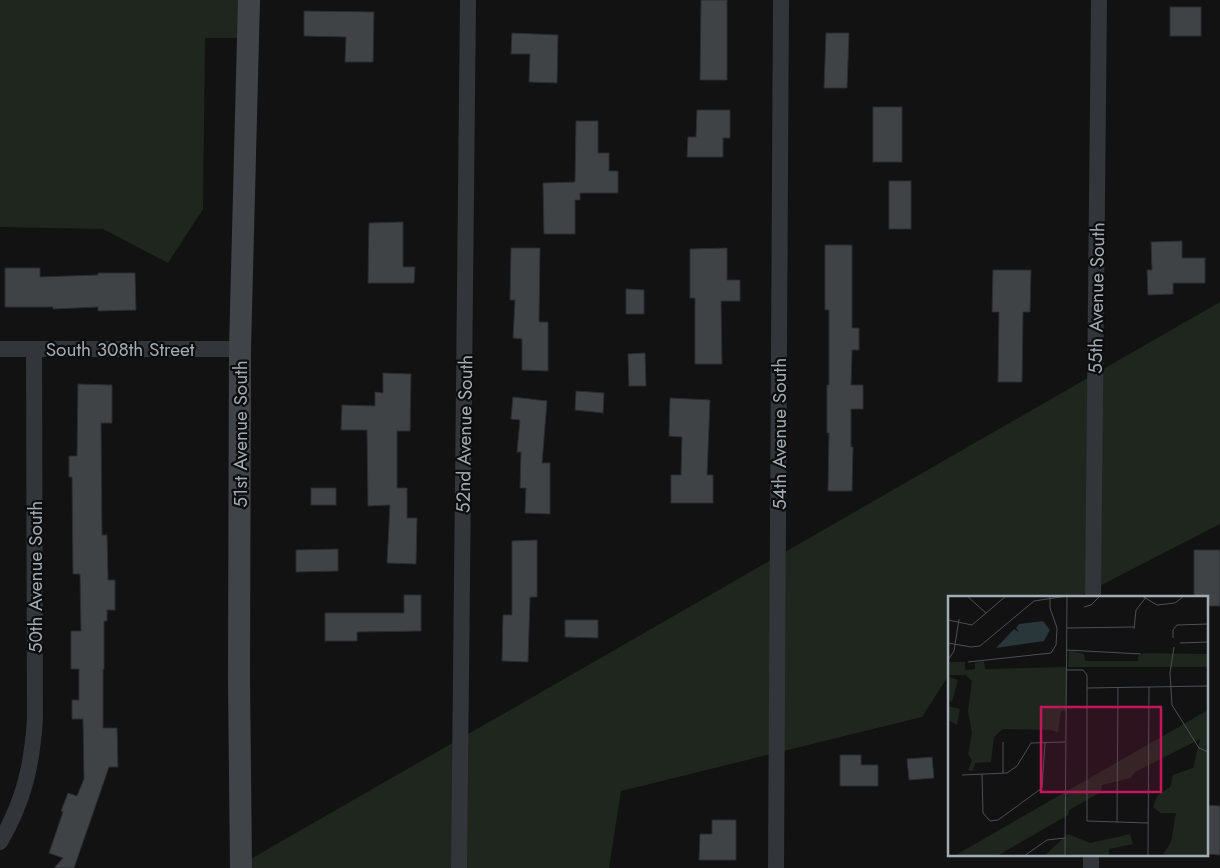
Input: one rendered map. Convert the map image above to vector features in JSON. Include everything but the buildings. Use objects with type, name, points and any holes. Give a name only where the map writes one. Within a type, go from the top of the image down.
[{"type":"main road","name":"51st Avenue South","points":[[241,868],[239,678],[240,349],[249,0]]},
{"type":"street","name":"52nd Avenue South","points":[[459,868],[468,0]]},
{"type":"street","name":"54th Avenue South","points":[[776,868],[781,0]]},
{"type":"street","name":"55th Avenue South","points":[[1093,596],[1099,0]]},
{"type":"street","name":"South 308th Street","points":[[0,349],[240,349]]},
{"type":"street","name":"50th Avenue South","points":[[0,842],[20,803],[27,781],[32,758],[36,719],[34,349]]},
{"type":"shaded area","points":[[0,0],[249,0],[248,38],[205,38],[203,209],[168,263],[103,229],[0,227]]},
{"type":"shaded area","points":[[1220,302],[1220,524],[1080,596],[948,596],[948,677],[922,717],[621,791],[609,868],[235,868]]}]
